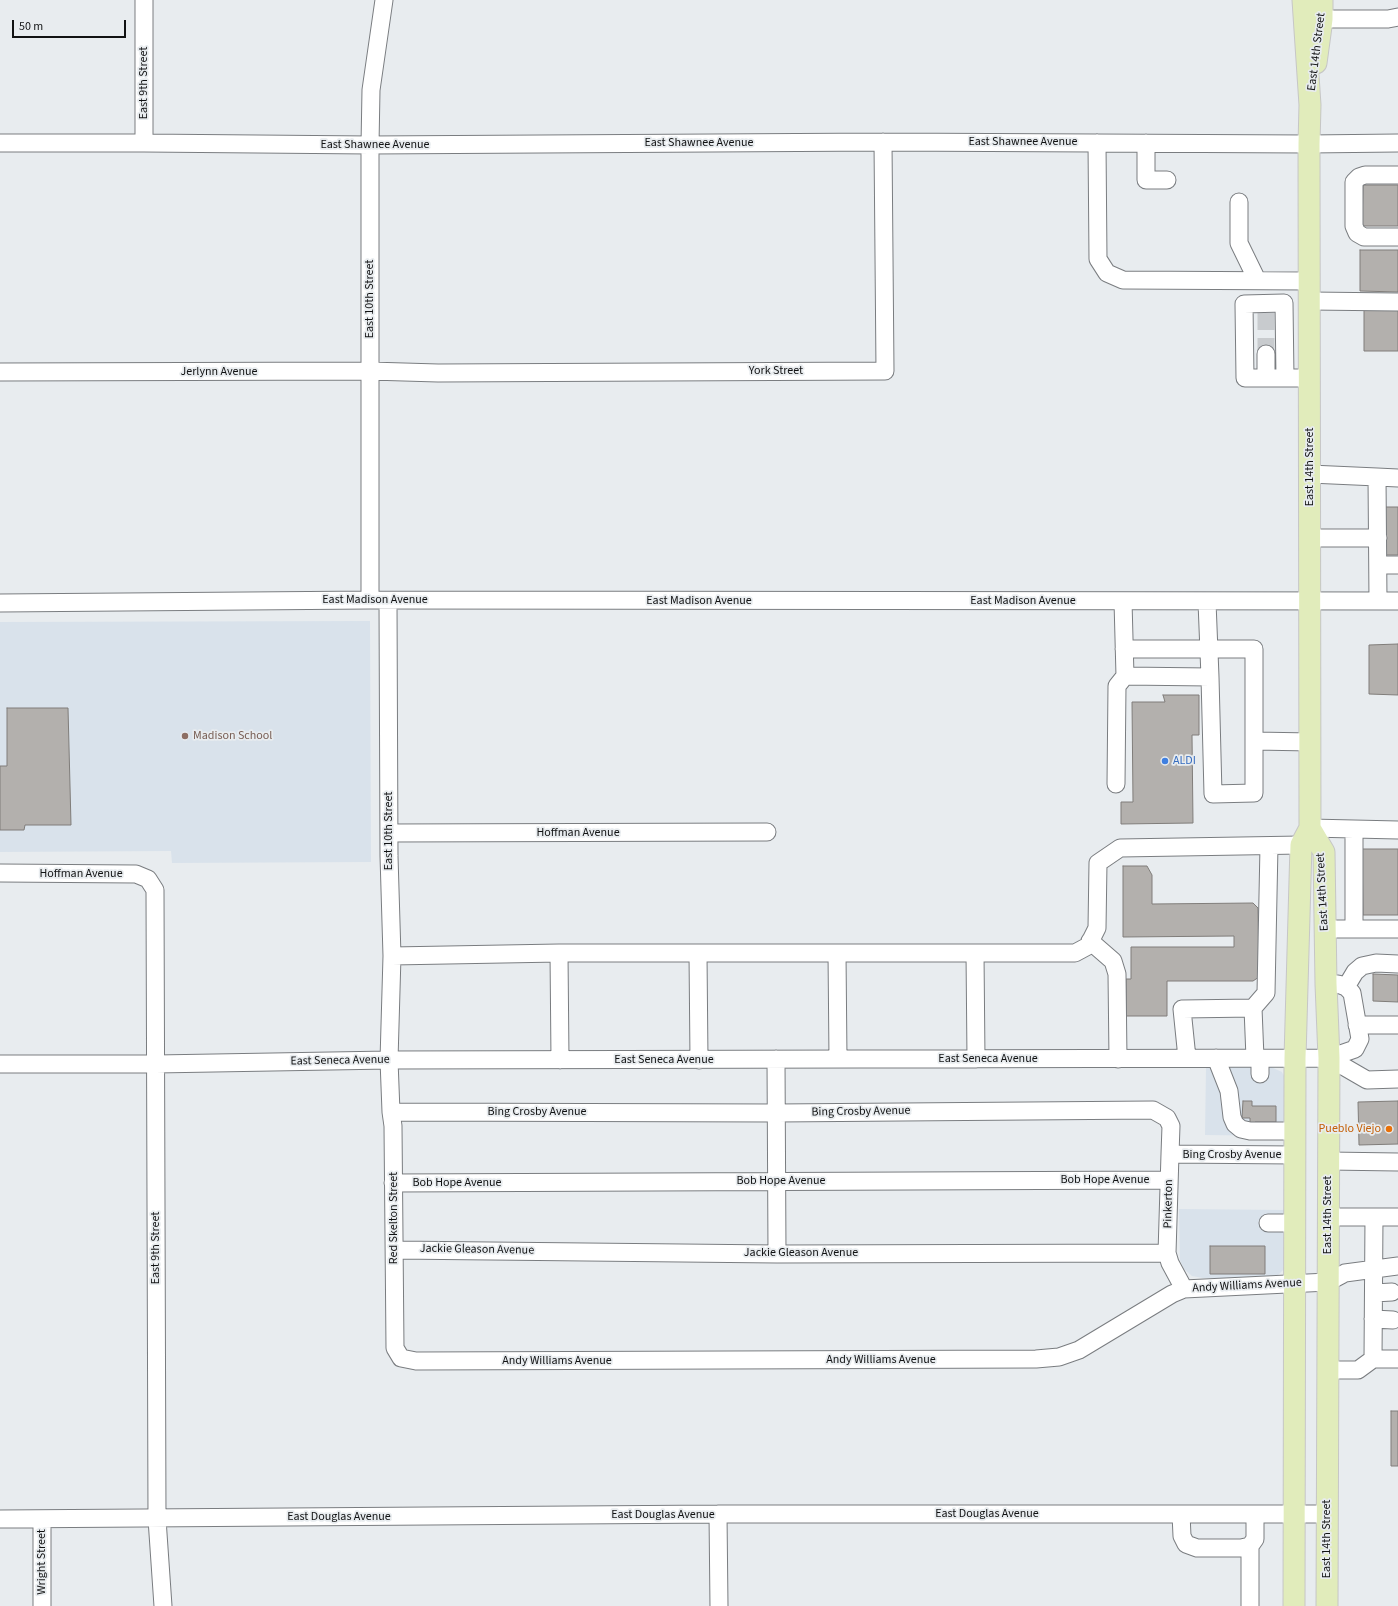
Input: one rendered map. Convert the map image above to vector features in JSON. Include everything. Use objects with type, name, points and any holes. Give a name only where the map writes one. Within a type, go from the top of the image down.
[{"type":"main road","name":"East 14th Street","points":[[1294,1606],[1295,1058],[1311,742],[1310,105],[1303,0]]},
{"type":"main road","name":"East 14th Street","points":[[1310,105],[1322,10]]},
{"type":"main road","name":"East 14th Street","points":[[1306,837],[1324,852],[1325,929],[1336,985],[1329,1058],[1327,1606]]},
{"type":"street","name":"East 9th Street","points":[[144,0],[144,143]]},
{"type":"street","name":"East 10th Street","points":[[370,600],[371,90],[384,0]]},
{"type":"street","points":[[1322,10],[1388,19],[1398,17]]},
{"type":"street","name":"East Shawnee Avenue","points":[[0,143],[370,145],[883,142],[1398,143]]},
{"type":"street","name":"York Street","points":[[438,373],[885,371],[883,142]]},
{"type":"street","points":[[1097,143],[1098,259],[1107,273],[1123,280],[1310,281]]},
{"type":"street","points":[[1146,143],[1146,180],[1167,180]]},
{"type":"street","points":[[1398,175],[1364,175],[1359,176],[1354,182],[1354,226],[1357,233],[1364,237],[1398,237]]},
{"type":"street","points":[[1239,202],[1239,243],[1261,280],[1266,308]]},
{"type":"street","points":[[1310,301],[1398,302]]},
{"type":"street","points":[[1285,378],[1284,303],[1266,308],[1244,304],[1245,378],[1266,378],[1285,378],[1310,378]]},
{"type":"street","points":[[1266,354],[1266,378]]},
{"type":"street","name":"Jerlynn Avenue","points":[[0,372],[370,371],[438,373]]},
{"type":"street","points":[[1310,474],[1398,478]]},
{"type":"street","points":[[1377,478],[1378,601]]},
{"type":"street","points":[[1310,538],[1378,538]]},
{"type":"street","points":[[1378,565],[1398,565]]},
{"type":"street","name":"East Madison Avenue","points":[[0,603],[370,600],[1398,601]]},
{"type":"street","name":"East 10th Street","points":[[388,601],[389,833],[392,956],[389,1060]]},
{"type":"street","points":[[1116,784],[1117,686],[1125,676],[1123,601]]},
{"type":"street","points":[[1124,649],[1209,649],[1254,649],[1254,793],[1213,794],[1210,677],[1209,649],[1207,602]]},
{"type":"street","points":[[1125,676],[1210,677]]},
{"type":"street","points":[[1255,741],[1311,742]]},
{"type":"street","points":[[1354,829],[1354,929]]},
{"type":"street","points":[[392,956],[559,953],[1075,953],[1088,946],[1097,928],[1098,863],[1120,848],[1269,846],[1306,837],[1354,829],[1398,830]]},
{"type":"street","name":"Hoffman Avenue","points":[[389,833],[767,832]]},
{"type":"street","points":[[1258,1064],[1253,1008],[1266,993],[1269,846]]},
{"type":"street","name":"Hoffman Avenue","points":[[0,873],[136,874],[148,879],[155,890]]},
{"type":"street","name":"East 9th Street","points":[[155,890],[157,1519],[163,1606]]},
{"type":"street","points":[[1325,929],[1398,929]]},
{"type":"street","points":[[1090,941],[1113,961],[1117,974],[1118,1059]]},
{"type":"street","points":[[559,953],[560,1060]]},
{"type":"street","points":[[837,953],[838,1059]]},
{"type":"street","points":[[975,953],[976,1059]]},
{"type":"street","points":[[698,954],[699,1060]]},
{"type":"street","points":[[1336,985],[1362,966],[1376,963],[1398,964]]},
{"type":"street","points":[[1329,1058],[1355,1049],[1360,1039],[1352,992],[1336,985]]},
{"type":"street","points":[[1187,1058],[1182,1009],[1253,1008]]},
{"type":"street","points":[[1357,1025],[1398,1025]]},
{"type":"street","points":[[1216,1058],[1231,1083],[1230,1098],[1232,1117],[1235,1124],[1242,1129],[1250,1131],[1295,1131]]},
{"type":"street","name":"East Seneca Avenue","points":[[0,1064],[156,1064],[389,1060],[1216,1058],[1258,1064],[1295,1058],[1329,1058]]},
{"type":"street","points":[[1329,1058],[1367,1080],[1398,1079]]},
{"type":"street","name":"Red Skelton Street","points":[[389,1060],[393,1126],[395,1348],[401,1358],[416,1361]]},
{"type":"street","points":[[776,1060],[777,1254]]},
{"type":"street","name":"Bing Crosby Avenue","points":[[391,1112],[777,1113],[1154,1110],[1167,1118],[1171,1126],[1170,1154],[1295,1155]]},
{"type":"street","name":"Pinkerton","points":[[1167,1253],[1170,1154]]},
{"type":"street","points":[[1328,1161],[1398,1162]]},
{"type":"street","name":"Bob Hope Avenue","points":[[393,1183],[1169,1180]]},
{"type":"street","points":[[1328,1217],[1398,1216]]},
{"type":"street","points":[[1373,1359],[1374,1217]]},
{"type":"street","points":[[1268,1223],[1294,1223]]},
{"type":"street","name":"Jackie Gleason Avenue","points":[[395,1250],[777,1254],[1167,1253]]},
{"type":"street","points":[[1167,1253],[1170,1263],[1184,1289]]},
{"type":"street","points":[[1328,1282],[1345,1273],[1398,1266]]},
{"type":"street","name":"Andy Williams Avenue","points":[[416,1361],[1036,1359],[1059,1357],[1079,1350],[1172,1294],[1184,1289],[1328,1282]]},
{"type":"street","points":[[1374,1293],[1392,1292]]},
{"type":"street","points":[[1373,1319],[1393,1320]]},
{"type":"street","points":[[1328,1370],[1358,1370],[1373,1359],[1398,1359]]},
{"type":"street","points":[[718,1514],[719,1606]]},
{"type":"street","name":"East Douglas Avenue","points":[[0,1519],[718,1514],[1327,1514]]},
{"type":"street","points":[[1181,1514],[1182,1536],[1186,1544],[1198,1548],[1241,1548],[1250,1546]]},
{"type":"street","points":[[1250,1606],[1250,1546],[1255,1539],[1256,1514]]},
{"type":"street","name":"Wright Street","points":[[42,1519],[42,1606]]},
{"type":"shaded area","name":"Madison School","points":[[370,621],[371,862],[172,863],[171,851],[0,852],[0,622]]},
{"type":"shaded area","points":[[1206,1067],[1271,1067],[1282,1072],[1284,1076],[1286,1136],[1205,1135]]},
{"type":"shaded area","points":[[1179,1209],[1286,1210],[1286,1265],[1284,1269],[1277,1276],[1268,1278],[1203,1278],[1192,1276],[1184,1269],[1180,1260]]},
{"type":"building","points":[[1363,185],[1398,185],[1398,226],[1362,226]]},
{"type":"building","points":[[1360,250],[1398,250],[1398,292],[1360,291]]},
{"type":"building","points":[[1364,310],[1398,310],[1398,351],[1364,351]]},
{"type":"building","points":[[1384,507],[1398,507],[1398,555],[1385,555]]},
{"type":"building","points":[[1398,644],[1398,695],[1369,694],[1369,645]]},
{"type":"building","points":[[1163,695],[1199,695],[1199,735],[1192,735],[1193,823],[1121,824],[1121,802],[1133,802],[1132,702],[1165,702]]},
{"type":"building","points":[[7,708],[68,708],[71,825],[25,825],[24,830],[0,830],[0,766],[7,766]]},
{"type":"building","points":[[1362,849],[1398,849],[1398,915],[1363,915]]},
{"type":"building","points":[[1123,866],[1147,866],[1152,875],[1152,904],[1253,903],[1258,908],[1259,977],[1253,981],[1167,981],[1167,1016],[1126,1016],[1126,979],[1131,979],[1131,947],[1234,947],[1234,936],[1123,937]]},
{"type":"building","points":[[1373,974],[1398,975],[1398,1002],[1373,1001]]},
{"type":"building","points":[[1243,1101],[1252,1101],[1252,1106],[1276,1106],[1276,1122],[1255,1122],[1255,1124],[1250,1124],[1250,1118],[1242,1118]]},
{"type":"building","points":[[1398,1101],[1398,1144],[1359,1145],[1358,1102]]},
{"type":"building","points":[[1210,1246],[1265,1246],[1265,1274],[1210,1274]]},
{"type":"building","points":[[1391,1411],[1398,1411],[1398,1466],[1391,1466]]},
{"type":"tunnel","points":[[1266,313],[1266,354]]},
{"type":"place","name":"Madison School","points":[[185,736]]},
{"type":"place","name":"ALDI","points":[[1165,761]]},
{"type":"place","name":"Pueblo Viejo","points":[[1389,1129]]}]
